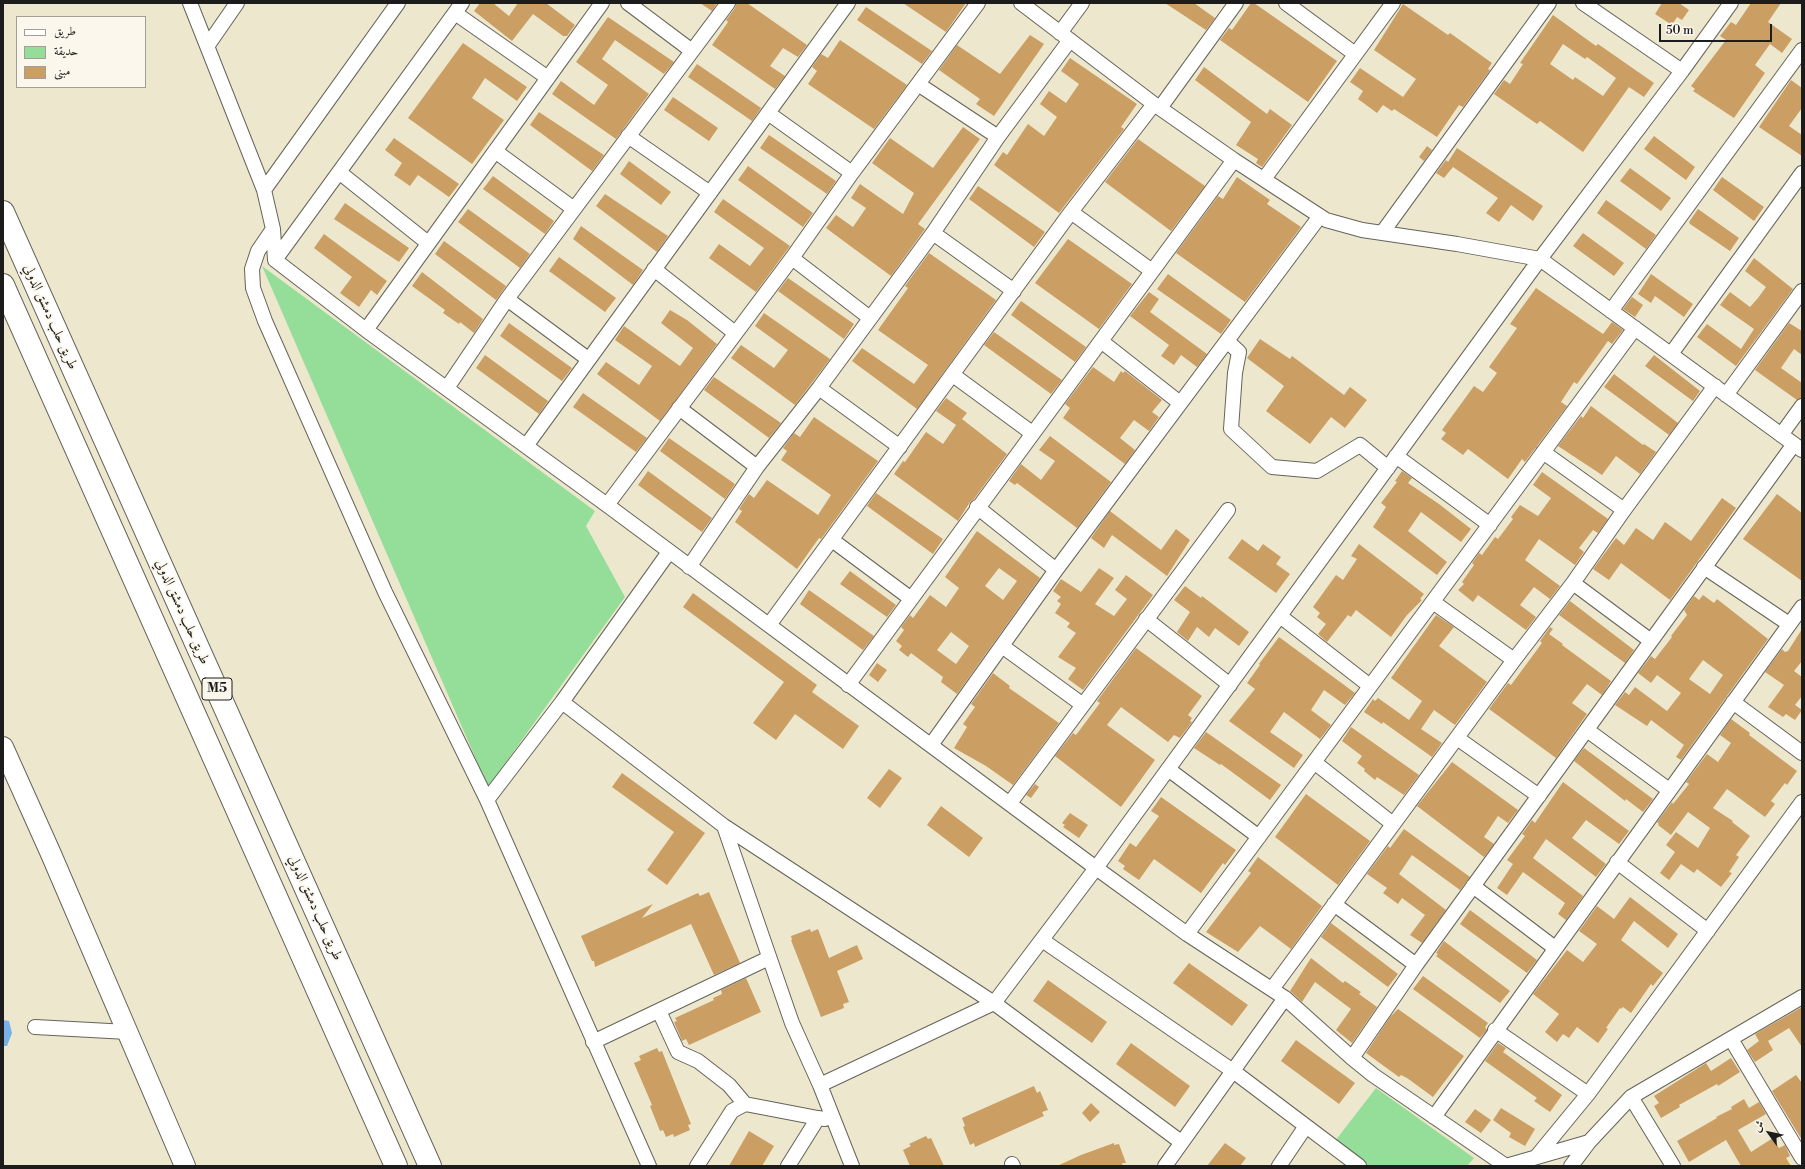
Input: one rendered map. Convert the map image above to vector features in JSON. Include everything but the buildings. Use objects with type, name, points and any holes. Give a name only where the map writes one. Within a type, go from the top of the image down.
[{"type":"highway","name":"طريق حلب دمشق الدولي","points":[[3,212],[430,1166]]},
{"type":"highway","name":"M5","points":[[3,286],[396,1166]]},
{"type":"street","points":[[208,45],[237,3]]},
{"type":"street","points":[[264,190],[398,3]]},
{"type":"street","points":[[366,330],[602,3]]},
{"type":"street","points":[[628,3],[692,51]]},
{"type":"street","points":[[447,388],[507,299],[728,3]]},
{"type":"street","points":[[526,446],[848,3]]},
{"type":"street","points":[[607,505],[792,258],[852,173],[978,3]]},
{"type":"street","points":[[1021,3],[1157,106],[1234,160],[1326,220],[1362,230],[1457,244],[1540,259],[1798,447],[1704,567],[1416,965],[1352,1058]]},
{"type":"street","points":[[689,567],[757,467],[819,388],[933,233],[1065,36],[1082,3]]},
{"type":"street","points":[[769,625],[1071,212],[1157,106],[1236,3]]},
{"type":"street","points":[[1286,3],[1355,54]]},
{"type":"street","points":[[1264,179],[1393,3]]},
{"type":"street","points":[[1382,232],[1550,3]]},
{"type":"street","points":[[1583,3],[1682,71]]},
{"type":"street","points":[[820,1085],[994,1003],[1096,868],[1540,259],[1682,71],[1731,3]]},
{"type":"street","points":[[195,6],[208,45],[264,190],[273,229],[274,260]]},
{"type":"street","points":[[274,260],[459,8],[548,78]]},
{"type":"street","points":[[1611,311],[1802,50]]},
{"type":"street","points":[[918,84],[998,137]]},
{"type":"street","points":[[768,113],[852,173]]},
{"type":"street","points":[[628,136],[710,193]]},
{"type":"street","points":[[495,151],[574,209]]},
{"type":"street","points":[[848,685],[910,598],[1234,160]]},
{"type":"street","points":[[339,172],[428,243]]},
{"type":"street","points":[[1671,354],[1802,173]]},
{"type":"street","points":[[1071,212],[1152,271]]},
{"type":"street","points":[[931,745],[1056,570],[1320,216]]},
{"type":"street","points":[[273,229],[258,251],[252,269],[252,288],[265,321],[385,592],[487,800],[649,1166]]},
{"type":"street","points":[[933,233],[1014,291]]},
{"type":"street","points":[[792,258],[870,318]]},
{"type":"street","points":[[274,260],[366,330],[607,505],[1096,868],[1187,934],[1272,988],[1352,1058],[1434,1117],[1506,1166],[1589,1142]]},
{"type":"street","points":[[654,269],[735,333]]},
{"type":"street","points":[[1272,988],[1514,660],[1574,583],[1624,510],[1802,291]]},
{"type":"street","points":[[507,299],[588,359]]},
{"type":"street","points":[[1187,934],[1635,328]]},
{"type":"street","points":[[1101,341],[1180,404]]},
{"type":"street","points":[[1227,341],[1239,352],[1231,429],[1272,467],[1317,471],[1360,445],[1388,468]]},
{"type":"street","points":[[953,375],[1032,433]]},
{"type":"street","points":[[819,388],[900,447]]},
{"type":"street","points":[[1781,435],[1802,406]]},
{"type":"street","points":[[679,408],[757,467]]},
{"type":"street","points":[[1543,452],[1624,510]]},
{"type":"street","points":[[1396,456],[1490,525]]},
{"type":"street","points":[[978,507],[1056,570]]},
{"type":"street","points":[[1010,803],[1228,510]]},
{"type":"street","points":[[832,540],[910,598]]},
{"type":"street","points":[[487,800],[562,702],[669,552]]},
{"type":"street","points":[[1704,567],[1789,624]]},
{"type":"street","points":[[1574,583],[1651,641]]},
{"type":"street","points":[[1433,602],[1514,660]]},
{"type":"street","points":[[1434,1117],[1802,607]]},
{"type":"street","points":[[1280,616],[1370,686]]},
{"type":"street","points":[[1146,619],[1230,685]]},
{"type":"street","points":[[1002,646],[1083,705]]},
{"type":"street","points":[[562,702],[724,826],[994,1003],[1181,1142]]},
{"type":"street","points":[[1733,702],[1802,753]]},
{"type":"street","points":[[1587,730],[1669,790]]},
{"type":"street","points":[[1457,738],[1539,796]]},
{"type":"street","points":[[3,747],[51,854],[185,1166]]},
{"type":"street","points":[[1314,762],[1393,824]]},
{"type":"street","points":[[1168,769],[1259,836]]},
{"type":"street","points":[[1537,1156],[1588,1094],[1802,802]]},
{"type":"street","points":[[724,826],[792,1023],[820,1085],[852,1166]]},
{"type":"street","points":[[1617,862],[1708,930]]},
{"type":"street","points":[[1473,886],[1555,948]]},
{"type":"street","points":[[1334,904],[1416,965]]},
{"type":"street","points":[[1042,940],[1233,1071],[1359,1166]]},
{"type":"street","points":[[593,1042],[769,958]]},
{"type":"street","points":[[1571,1166],[1589,1142],[1631,1097],[1802,997]]},
{"type":"street","points":[[1165,1166],[1285,998]]},
{"type":"street","points":[[659,1010],[678,1052],[698,1061],[729,1085],[745,1104],[833,1121]]},
{"type":"street","points":[[35,1027],[128,1032]]},
{"type":"street","points":[[1496,1030],[1588,1094]]},
{"type":"street","points":[[1731,1039],[1802,1158]]},
{"type":"street","points":[[1631,1097],[1673,1166]]},
{"type":"street","points":[[697,1166],[732,1111],[745,1104]]},
{"type":"street","points":[[788,1166],[818,1118]]},
{"type":"street","points":[[1279,1166],[1306,1126]]},
{"type":"green space","points":[[262,266],[595,511],[586,526],[625,597],[488,787]]},
{"type":"green space","points":[[1376,1088],[1474,1158],[1467,1166],[1366,1166],[1335,1141]]},
{"type":"water","points":[[3,1020],[9,1021],[12,1033],[7,1046],[3,1046]]}]
